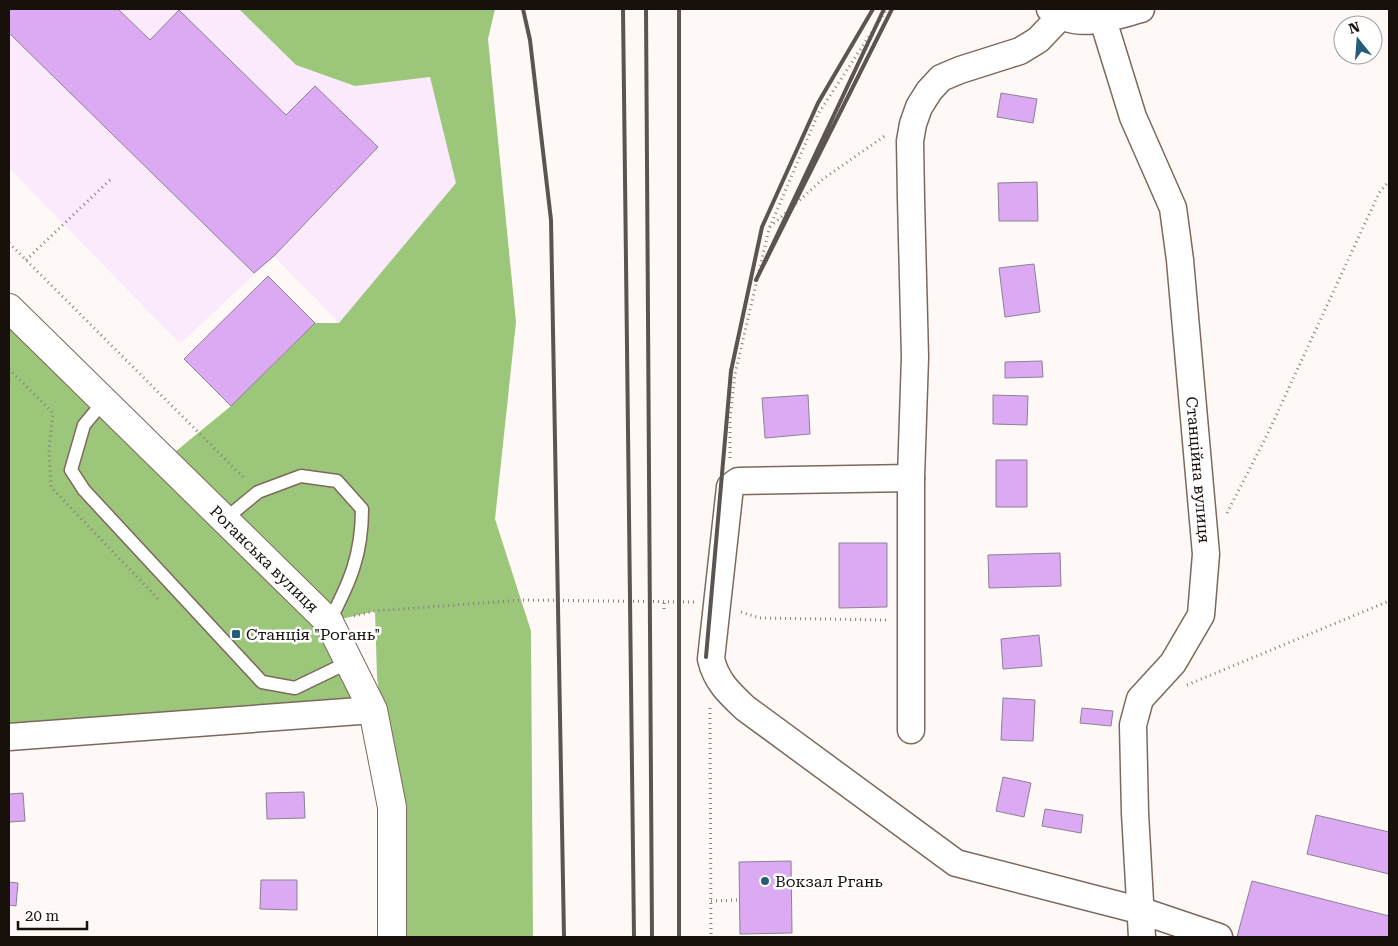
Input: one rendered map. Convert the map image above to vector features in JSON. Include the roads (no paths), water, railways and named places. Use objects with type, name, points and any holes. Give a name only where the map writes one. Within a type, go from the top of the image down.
[{"type":"main road","name":"Роганська вулиця","points":[[9,308],[329,622],[372,710],[392,807],[392,937]]},
{"type":"street","points":[[911,730],[911,478],[915,357],[910,141],[913,124],[919,107],[928,91],[941,78],[1020,51],[1038,40],[1055,13],[1080,21],[1103,20],[1141,9]]},
{"type":"street","name":"Станційна вулиця","points":[[1103,20],[1133,117],[1173,208],[1180,260],[1206,554],[1201,615],[1173,663],[1140,699],[1133,726],[1135,813],[1142,937]]},
{"type":"street","points":[[911,478],[738,481],[730,487],[711,659],[714,672],[724,688],[745,708],[956,862],[1142,911],[1219,937]]},
{"type":"street","points":[[9,737],[372,710]]},
{"type":"lane","points":[[104,401],[84,425],[71,470],[84,490],[262,682],[295,688],[349,662]]},
{"type":"lane","points":[[224,520],[258,492],[301,476],[337,481],[362,509],[362,538],[350,582],[329,622]]},
{"type":"railway","points":[[523,9],[530,40],[551,220],[564,937]]},
{"type":"railway","points":[[623,9],[634,937]]},
{"type":"railway","points":[[646,9],[652,937]]},
{"type":"railway","points":[[679,9],[679,937]]},
{"type":"railway","points":[[706,657],[731,371],[762,227],[818,103],[873,9]]},
{"type":"railway","points":[[884,9],[756,280],[892,9]]},
{"type":"place","name":"Станція \"Рогань\"","points":[[236,634]]},
{"type":"place","name":"Вокзал Ргань","points":[[765,881]]}]
